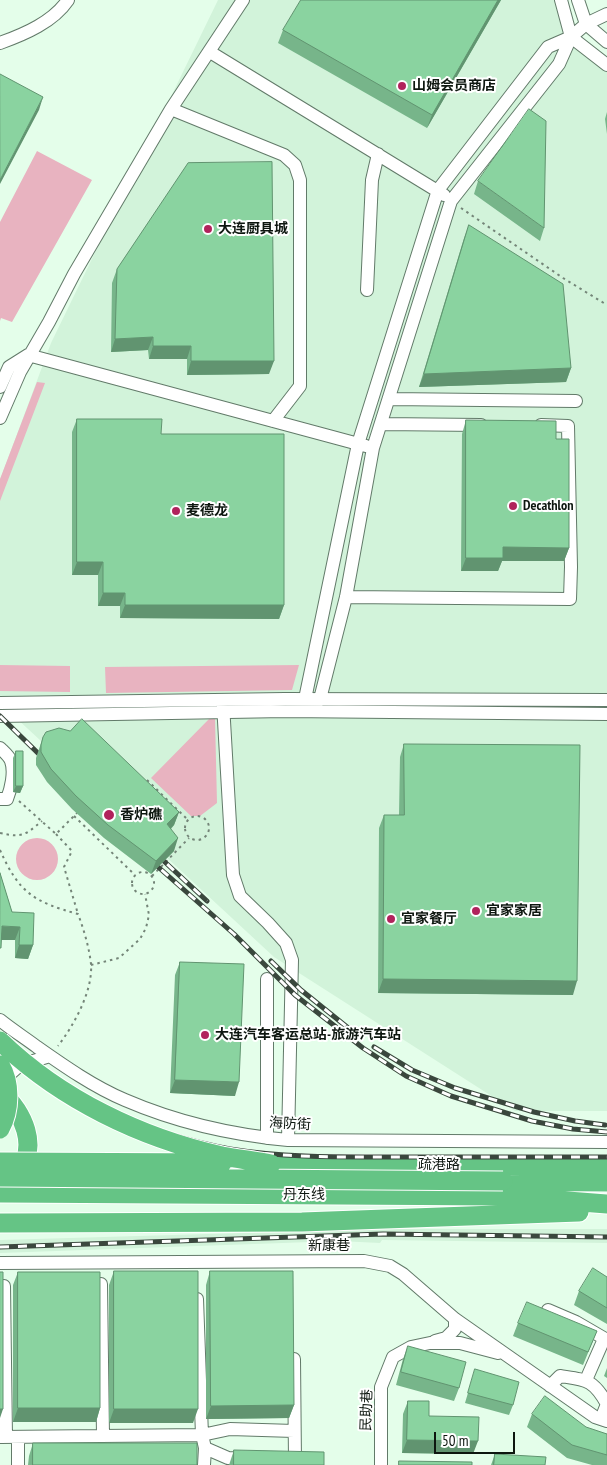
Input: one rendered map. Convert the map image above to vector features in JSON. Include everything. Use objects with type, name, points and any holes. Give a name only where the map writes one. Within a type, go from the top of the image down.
[{"type":"highway","points":[[0,1039],[14,1054],[49,1081],[89,1106],[131,1127],[180,1145],[206,1152],[271,1164]]},
{"type":"highway","points":[[0,1066],[7,1084],[6,1112],[0,1129]]},
{"type":"highway","points":[[0,1090],[20,1113],[25,1124],[27,1149],[21,1170],[15,1177],[0,1187]]},
{"type":"highway","points":[[0,1162],[271,1164]]},
{"type":"highway","name":"疏港路","points":[[271,1164],[503,1173],[607,1182]]},
{"type":"highway","name":"疏港路","points":[[503,1173],[607,1167]]},
{"type":"highway","points":[[0,1178],[503,1173]]},
{"type":"highway","name":"丹东线","points":[[0,1193],[503,1196],[607,1204]]},
{"type":"highway","points":[[0,1205],[303,1214]]},
{"type":"highway","points":[[0,1223],[303,1214],[417,1206],[461,1209],[502,1216],[607,1211]]},
{"type":"street","points":[[0,43],[40,25],[62,9],[68,0]]},
{"type":"street","points":[[0,418],[28,356],[49,322],[74,274],[171,109],[243,0]]},
{"type":"street","points":[[561,0],[571,37],[607,65]]},
{"type":"street","points":[[578,0],[586,24],[607,42]]},
{"type":"street","points":[[310,711],[305,699],[358,444],[438,190],[548,47],[571,37],[586,24],[607,14]]},
{"type":"street","points":[[310,711],[320,699],[346,597],[373,448],[451,202],[559,64],[571,37]]},
{"type":"street","points":[[210,52],[438,190],[451,202]]},
{"type":"street","points":[[171,109],[284,155],[295,165],[300,180],[300,386],[273,421]]},
{"type":"street","points":[[367,290],[372,180],[378,154]]},
{"type":"street","points":[[0,387],[9,367],[28,356],[373,448]]},
{"type":"street","points":[[389,399],[576,401]]},
{"type":"street","points":[[381,424],[489,425]]},
{"type":"street","points":[[346,597],[570,599],[568,426],[529,425]]},
{"type":"street","points":[[0,716],[223,706],[305,699],[606,700]]},
{"type":"street","points":[[0,703],[223,706],[310,711],[607,714]]},
{"type":"street","points":[[223,706],[233,875],[240,896],[286,943],[292,960],[288,1140]]},
{"type":"street","points":[[0,748],[11,760],[12,766],[10,789],[4,799]]},
{"type":"street","points":[[267,979],[267,1138]]},
{"type":"street","points":[[0,1039],[1,1020]]},
{"type":"street","name":"海防街","points":[[1,1020],[50,1056],[87,1080],[124,1100],[197,1124],[267,1138],[288,1140],[607,1142]]},
{"type":"street","points":[[0,1083],[20,1065],[50,1056]]},
{"type":"street","name":"新康巷","points":[[0,1263],[196,1266],[378,1262],[390,1266],[403,1274],[456,1319],[595,1417],[604,1420]]},
{"type":"street","points":[[101,1284],[102,1436]]},
{"type":"street","points":[[4,1286],[8,1437],[18,1465]]},
{"type":"street","points":[[197,1290],[204,1465]]},
{"type":"street","points":[[548,1310],[576,1322],[606,1340],[586,1380]]},
{"type":"street","points":[[430,1343],[446,1338],[455,1329],[456,1319]]},
{"type":"street","name":"民助巷","points":[[381,1465],[381,1387],[393,1357],[411,1347],[430,1343],[460,1343],[507,1356]]},
{"type":"street","points":[[294,1351],[294,1431],[290,1461],[310,1462]]},
{"type":"street","points":[[550,1386],[560,1376],[586,1380],[599,1391],[606,1404],[604,1420]]},
{"type":"street","points":[[8,1437],[102,1436],[204,1441],[230,1430],[294,1431]]},
{"type":"street","points":[[204,1441],[217,1459],[256,1459]]},
{"type":"path","points":[[451,202],[563,278],[607,305]]},
{"type":"path","points":[[147,780],[188,820]]},
{"type":"path","points":[[4,799],[20,801],[72,851],[64,867],[83,928],[91,965],[83,1003],[63,1039],[50,1056]]},
{"type":"path","points":[[56,834],[83,808]]},
{"type":"path","points":[[74,816],[135,875]]},
{"type":"path","points":[[195,816],[206,820],[209,828],[203,838],[196,840],[189,838],[185,830],[188,820],[195,816]]},
{"type":"path","points":[[0,833],[14,836],[26,834],[42,821]]},
{"type":"path","points":[[152,876],[189,838]]},
{"type":"path","points":[[0,850],[13,878],[29,895],[50,906],[78,914]]},
{"type":"path","points":[[145,872],[152,876],[154,886],[150,892],[139,894],[133,889],[132,882],[135,875],[145,872]]},
{"type":"path","points":[[91,965],[119,958],[140,939],[146,928],[149,914],[145,894]]},
{"type":"shaded area","points":[[218,0],[562,0],[569,33],[607,62],[607,1111],[515,1111],[274,957],[0,703],[0,480],[51,343]]},
{"type":"shaded area","points":[[37,151],[92,180],[12,322],[1,318],[0,321],[0,222]]},
{"type":"shaded area","points":[[37,382],[45,383],[0,501],[0,479]]},
{"type":"shaded area","points":[[0,665],[70,666],[70,692],[0,691]]},
{"type":"shaded area","points":[[299,665],[292,690],[106,693],[105,667]]},
{"type":"shaded area","points":[[210,718],[215,718],[217,803],[200,816],[191,816],[151,778]]},
{"type":"shaded area","points":[[41,838],[49,841],[55,847],[58,859],[55,871],[49,877],[33,880],[25,877],[19,871],[16,855],[19,847],[25,841]]},
{"type":"shaded area","points":[[381,1229],[607,1229],[607,1243],[382,1240],[380,1243],[339,1241],[0,1253],[0,1240]]},
{"type":"building","name":"山姆会员商店","points":[[301,0],[498,0],[432,115],[283,30]]},
{"type":"building","points":[[0,74],[43,97],[0,180]]},
{"type":"building","points":[[529,109],[546,121],[544,228],[478,181]]},
{"type":"building","name":"大连厨具城","points":[[272,162],[274,361],[191,361],[191,346],[153,346],[153,337],[115,339],[117,269],[188,163]]},
{"type":"building","points":[[469,225],[563,284],[571,368],[424,374]]},
{"type":"building","name":"麦德龙","points":[[77,419],[162,419],[161,434],[284,434],[284,605],[125,605],[125,593],[103,593],[103,562],[77,562]]},
{"type":"building","name":"Decathlon","points":[[466,420],[556,421],[556,439],[569,439],[569,548],[503,547],[503,558],[466,558]]},
{"type":"building","points":[[82,719],[179,812],[167,824],[178,838],[156,861],[108,825],[76,796],[51,769],[41,752],[43,737],[46,732],[59,728],[70,731]]},
{"type":"building","name":"宜家家居","points":[[404,744],[580,745],[577,981],[383,979],[384,815],[404,815]]},
{"type":"building","points":[[16,751],[23,751],[23,786],[16,786]]},
{"type":"building","points":[[0,873],[12,912],[34,913],[33,945],[19,945],[20,927],[2,926],[0,948]]},
{"type":"building","name":"大连汽车客运总站-旅游汽车站","points":[[180,962],[244,964],[239,1082],[175,1080]]},
{"type":"building","points":[[593,1268],[607,1277],[607,1308],[579,1291]]},
{"type":"building","points":[[114,1271],[198,1271],[198,1409],[114,1409]]},
{"type":"building","points":[[210,1271],[293,1271],[294,1405],[211,1406]]},
{"type":"building","points":[[0,1272],[3,1272],[3,1409],[0,1409]]},
{"type":"building","points":[[18,1272],[100,1272],[100,1408],[18,1408]]},
{"type":"building","points":[[527,1302],[597,1331],[588,1352],[518,1323]]},
{"type":"building","points":[[408,1346],[466,1362],[459,1388],[401,1372]]},
{"type":"building","points":[[475,1369],[519,1382],[513,1405],[468,1393]]},
{"type":"building","points":[[545,1396],[586,1427],[607,1434],[607,1455],[572,1445],[532,1414]]},
{"type":"building","points":[[408,1401],[429,1401],[429,1416],[479,1417],[478,1441],[407,1440]]},
{"type":"building","points":[[33,1443],[197,1443],[197,1465],[33,1465]]},
{"type":"building","points":[[234,1450],[324,1452],[324,1465],[234,1465]]},
{"type":"building","points":[[495,1454],[546,1457],[545,1465],[494,1465]]},
{"type":"building","points":[[399,1461],[472,1462],[472,1465],[399,1465]]},
{"type":"railway","points":[[0,716],[46,761]]},
{"type":"railway","points":[[154,852],[207,901]]},
{"type":"railway","points":[[148,858],[234,934],[295,995],[363,1048],[406,1076],[451,1096],[532,1121],[573,1129],[607,1132]]},
{"type":"railway","points":[[271,961],[301,990],[352,1031]]},
{"type":"railway","points":[[374,1047],[412,1070],[455,1088],[534,1112],[605,1125]]},
{"type":"railway","points":[[0,1049],[80,1098],[140,1124],[200,1143],[230,1149],[271,1154],[333,1157],[607,1157]]},
{"type":"railway","points":[[0,1247],[383,1234],[607,1237]]},
{"type":"place","name":"山姆会员商店","points":[[402,86]]},
{"type":"place","name":"大连厨具城","points":[[208,229]]},
{"type":"place","name":"Decathlon","points":[[513,506]]},
{"type":"place","name":"麦德龙","points":[[176,511]]},
{"type":"place","name":"香炉礁","points":[[109,815]]},
{"type":"place","name":"宜家家居","points":[[476,911]]},
{"type":"place","name":"宜家餐厅","points":[[391,919]]},
{"type":"place","name":"大连汽车客运总站-旅游汽车站","points":[[205,1035]]}]
